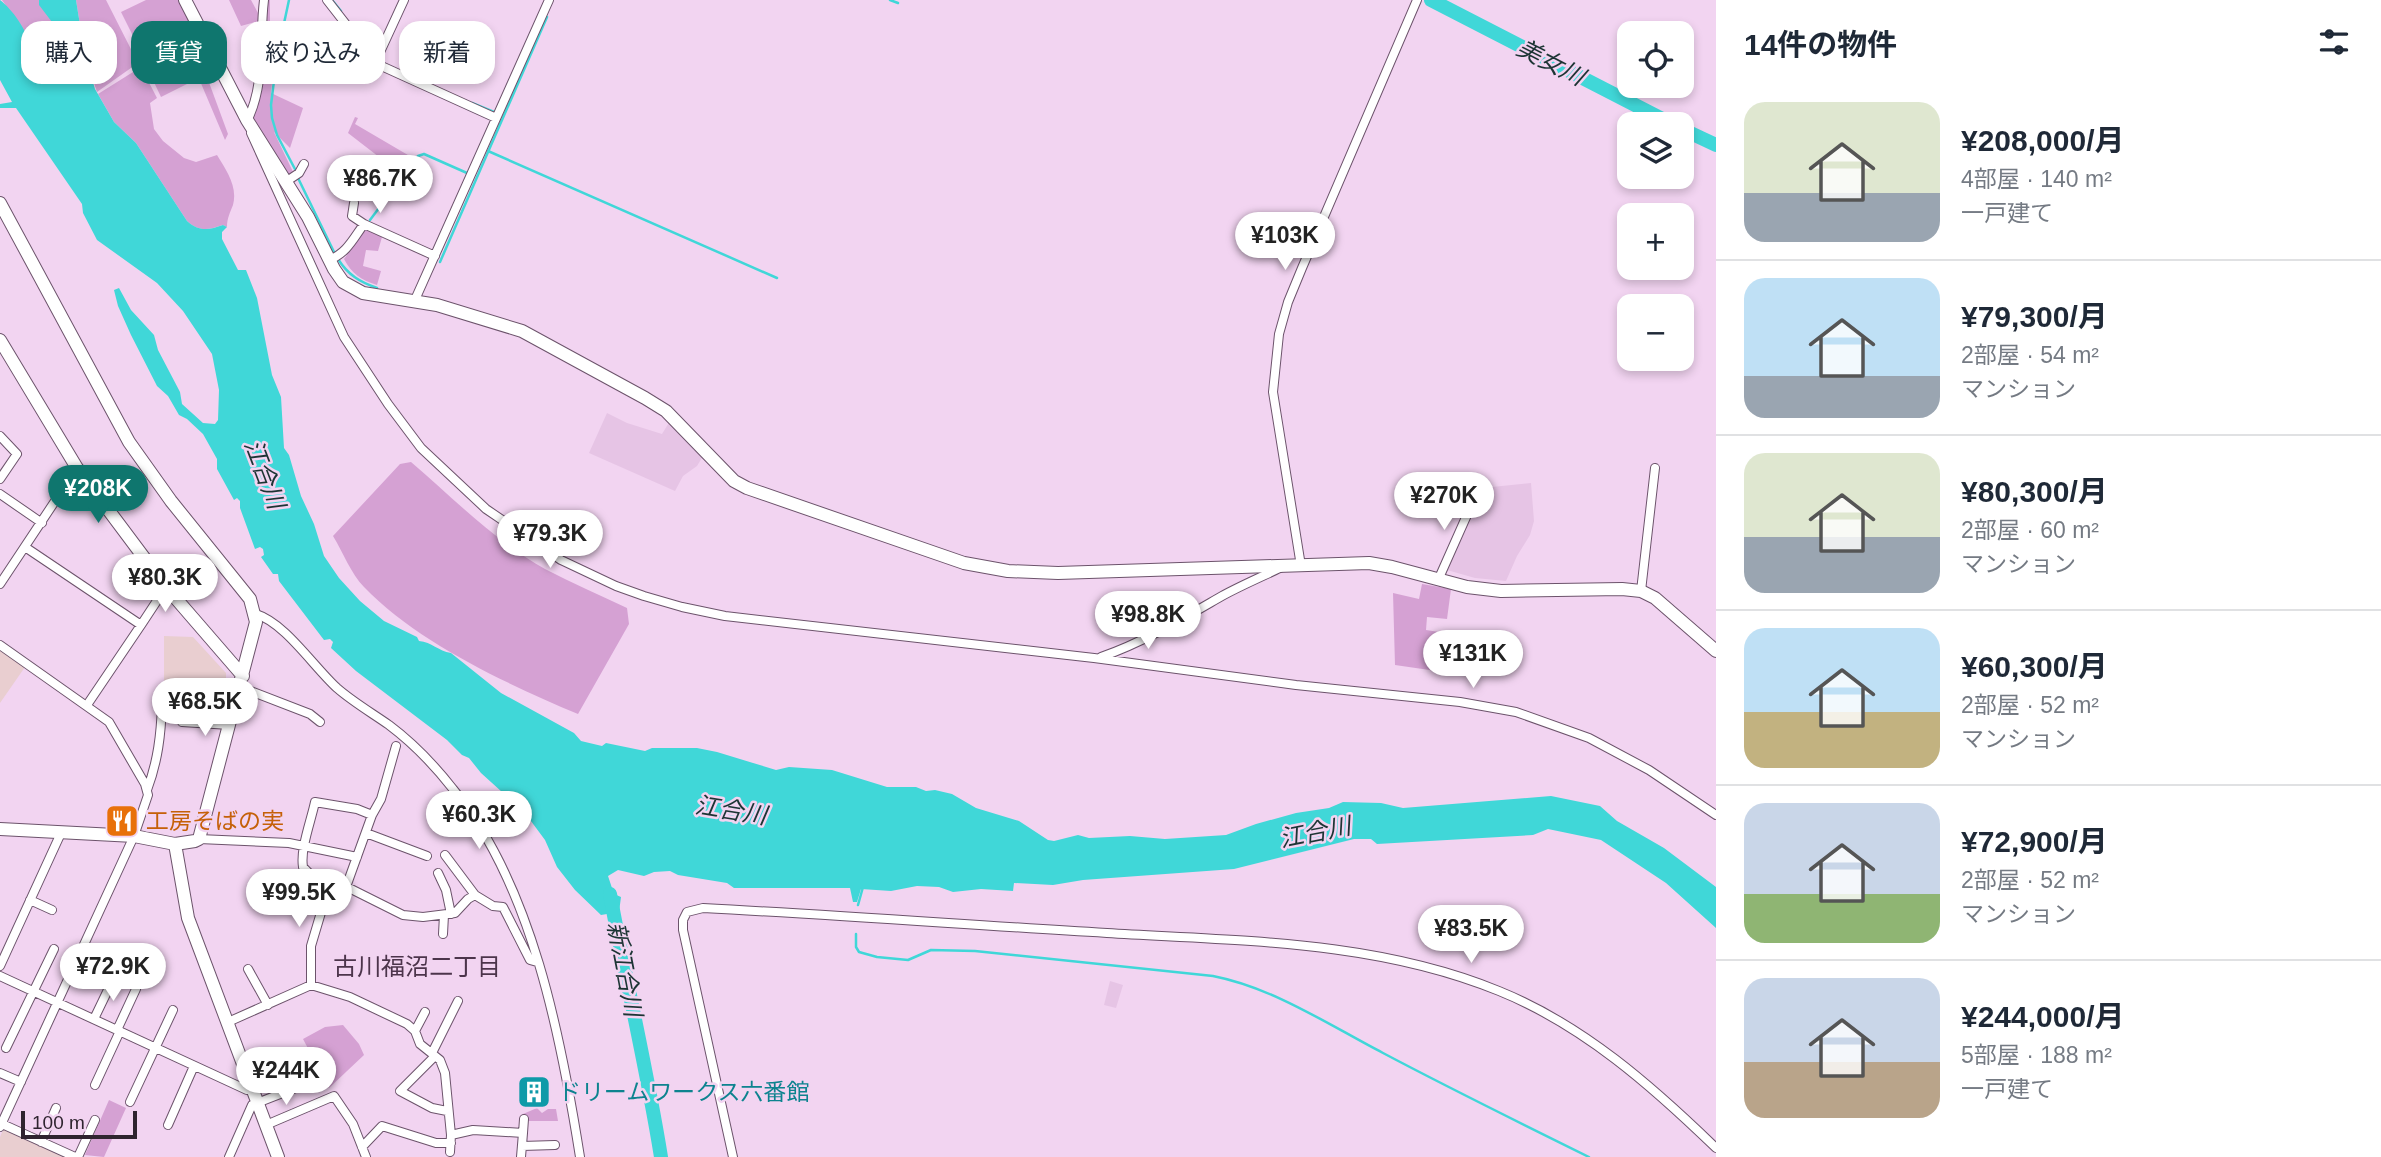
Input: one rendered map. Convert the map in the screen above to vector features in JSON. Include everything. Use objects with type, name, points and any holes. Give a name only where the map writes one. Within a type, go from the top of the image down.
[{"type":"street","points":[[185,0],[247,120],[256,148],[344,337],[388,404],[421,448],[458,484],[486,509],[561,560],[617,586],[682,607],[771,622],[1460,702],[1516,712],[1589,738],[1649,770],[1716,815]]},
{"type":"street","points":[[247,120],[252,111],[262,57],[264,0]]},
{"type":"street","points":[[327,0],[344,21]]},
{"type":"street","points":[[414,302],[549,0]]},
{"type":"street","points":[[1301,566],[1273,392],[1279,334],[1302,268],[1417,0]]},
{"type":"street","points":[[385,40],[403,1]]},
{"type":"street","points":[[385,64],[496,118]]},
{"type":"street","points":[[247,120],[293,177],[334,258],[343,282],[363,293],[437,305],[522,331],[666,411],[727,475],[747,488],[964,563],[1008,571],[1030,573],[1369,564],[1439,578],[1467,587],[1501,591],[1641,591],[1655,598],[1716,651]]},
{"type":"street","points":[[293,177],[304,164]]},
{"type":"street","points":[[0,203],[129,442],[170,501],[250,600],[256,614],[255,631],[199,839]]},
{"type":"street","points":[[354,203],[352,216],[363,224],[435,256]]},
{"type":"street","points":[[0,215],[12,226]]},
{"type":"street","points":[[334,258],[363,224]]},
{"type":"street","points":[[0,340],[77,468],[166,587],[242,681],[310,714],[320,722]]},
{"type":"street","points":[[0,436],[17,454],[0,479]]},
{"type":"street","points":[[0,584],[77,468]]},
{"type":"street","points":[[1641,591],[1656,468]]},
{"type":"street","points":[[0,494],[41,523]]},
{"type":"street","points":[[1439,578],[1475,497]]},
{"type":"street","points":[[24,547],[141,625]]},
{"type":"street","points":[[1098,659],[1126,648],[1188,617],[1223,595],[1283,567]]},
{"type":"street","points":[[87,705],[166,587]]},
{"type":"street","points":[[256,614],[275,623],[339,689],[413,746],[454,789],[484,831],[508,877],[537,962],[566,1076],[580,1157]]},
{"type":"street","points":[[0,645],[109,722],[137,769],[148,795],[134,836],[1,1124],[77,1157],[95,1120]]},
{"type":"street","points":[[146,790],[158,756],[162,704]]},
{"type":"street","points":[[182,722],[230,726]]},
{"type":"street","points":[[346,887],[372,815],[381,799],[396,746]]},
{"type":"street","points":[[372,815],[357,809],[315,802],[303,845],[302,862],[305,870],[331,879],[412,917],[455,913],[475,895]]},
{"type":"street","points":[[0,830],[134,836],[175,844],[199,839],[272,841],[303,845],[357,858]]},
{"type":"street","points":[[0,966],[3,952],[61,833]]},
{"type":"street","points":[[366,834],[427,856]]},
{"type":"street","points":[[175,844],[188,918],[278,1157]]},
{"type":"street","points":[[445,855],[475,895],[493,906],[503,907],[530,960],[537,962]]},
{"type":"street","points":[[438,873],[446,890],[447,914],[443,934]]},
{"type":"street","points":[[311,985],[313,931],[331,879]]},
{"type":"street","points":[[30,900],[52,909]]},
{"type":"street","points":[[733,1157],[683,930],[683,920],[687,912],[703,908],[1217,939],[1364,953],[1415,963],[1458,975],[1501,992],[1561,1022],[1604,1050],[1661,1097],[1716,1148]]},
{"type":"street","points":[[6,1048],[54,949]]},
{"type":"street","points":[[94,1019],[118,969]]},
{"type":"street","points":[[248,969],[268,1005]]},
{"type":"street","points":[[0,976],[256,1096],[303,1085]]},
{"type":"street","points":[[228,1022],[311,985],[350,997],[407,1024],[415,1031],[420,1044],[440,1060],[445,1073],[451,1143]]},
{"type":"street","points":[[95,1085],[136,989]]},
{"type":"street","points":[[447,1111],[432,1108],[400,1091],[433,1054],[458,1001]]},
{"type":"street","points":[[130,1102],[173,1010]]},
{"type":"street","points":[[415,1031],[425,1012]]},
{"type":"street","points":[[168,1125],[194,1066]]},
{"type":"street","points":[[0,1073],[21,1082]]},
{"type":"street","points":[[229,1157],[256,1096]]},
{"type":"street","points":[[266,1125],[334,1096],[353,1124],[366,1157]]},
{"type":"street","points":[[41,1142],[56,1108]]},
{"type":"street","points":[[521,1157],[524,1119]]},
{"type":"street","points":[[362,1147],[382,1126],[436,1143],[451,1143],[473,1130],[523,1133]]},
{"type":"street","points":[[522,1146],[555,1145]]},
{"type":"shaded area","points":[[2,0],[40,0],[52,21],[21,21],[21,27]]},
{"type":"shaded area","points":[[76,0],[106,0],[117,21],[79,21]]},
{"type":"shaded area","points":[[146,0],[180,0],[190,21],[131,21],[131,32],[121,12]]},
{"type":"shaded area","points":[[229,0],[251,0],[258,13],[259,21],[241,21],[241,26]]},
{"type":"shaded area","points":[[266,0],[270,0],[270,21],[265,21]]},
{"type":"shaded area","points":[[117,22],[131,49],[131,68],[117,78]]},
{"type":"shaded area","points":[[131,73],[131,84],[150,84],[157,98],[150,103],[154,129],[163,141],[184,158],[196,162],[217,155],[234,191],[227,227],[223,225],[200,228],[187,221],[136,143],[114,122],[98,94]]},
{"type":"shaded area","points":[[94,84],[108,84],[97,92]]},
{"type":"shaded area","points":[[155,84],[187,84],[161,97]]},
{"type":"shaded area","points":[[201,84],[210,84],[228,134],[225,140]]},
{"type":"shaded area","points":[[261,84],[272,84],[271,93],[303,108],[290,148],[274,132],[294,174],[289,177],[253,122]]},
{"type":"shaded area","points":[[355,117],[358,118],[355,124],[413,158],[401,174],[348,133]]},
{"type":"shaded area","points":[[368,230],[382,237],[378,251],[366,250],[363,266],[381,271],[377,285],[358,276],[344,259],[364,231]]},
{"type":"shaded area","points":[[607,413],[627,423],[662,434],[670,421],[703,456],[697,466],[683,476],[675,491],[589,453]]},
{"type":"shaded area","points":[[411,462],[509,546],[545,569],[627,608],[629,624],[578,714],[493,675],[437,644],[386,607],[355,576],[333,536],[400,464]]},
{"type":"shaded area","points":[[1531,483],[1534,521],[1530,535],[1506,581],[1475,578],[1447,570],[1479,494],[1492,487]]},
{"type":"shaded area","points":[[1422,584],[1451,589],[1447,619],[1427,617],[1426,630],[1439,632],[1436,657],[1457,663],[1457,674],[1395,665],[1393,593],[1419,599]]},
{"type":"shaded area","points":[[164,636],[193,637],[226,673],[226,697],[164,696]]},
{"type":"shaded area","points":[[0,648],[25,667],[0,703]]},
{"type":"shaded area","points":[[105,955],[118,962],[106,988],[92,981]]},
{"type":"shaded area","points":[[1110,981],[1123,985],[1116,1008],[1104,1005]]},
{"type":"shaded area","points":[[343,1025],[359,1044],[364,1055],[329,1088],[303,1039],[325,1027]]},
{"type":"shaded area","points":[[109,1100],[126,1108],[104,1157],[85,1155]]},
{"type":"shaded area","points":[[537,1108],[542,1113],[548,1109],[556,1109],[558,1121],[529,1121],[523,1114]]},
{"type":"shaded area","points":[[4,1128],[67,1157],[0,1157],[0,1137]]},
{"type":"water","name":"江合川","points":[[0,0],[21,25],[21,84],[93,84],[114,122],[136,143],[187,221],[200,228],[209,229],[223,225],[227,227],[222,232],[222,239],[238,270],[246,270],[257,298],[272,375],[281,397],[284,448],[289,455],[324,556],[339,578],[360,601],[384,621],[417,637],[419,641],[451,653],[501,693],[574,733],[581,741],[645,751],[652,748],[697,748],[776,770],[789,767],[832,770],[887,787],[935,790],[952,794],[976,808],[1019,821],[1048,840],[1054,841],[1078,835],[1089,838],[1130,836],[1165,839],[1226,835],[1256,824],[1296,813],[1329,808],[1343,802],[1381,803],[1403,808],[1551,796],[1600,806],[1617,821],[1664,848],[1716,887],[1716,928],[1666,883],[1601,840],[1548,829],[1533,835],[1377,844],[1371,839],[1354,839],[1234,869],[1083,880],[1053,885],[1014,883],[1013,891],[981,889],[953,892],[939,887],[917,886],[891,891],[861,889],[857,902],[853,902],[850,888],[734,888],[727,883],[678,875],[670,871],[644,876],[618,870],[608,876],[614,894],[621,897],[619,912],[601,915],[575,890],[557,867],[545,840],[525,813],[481,773],[469,758],[356,671],[331,648],[333,642],[330,639],[324,640],[279,581],[278,574],[273,574],[261,557],[264,555],[263,549],[255,549],[240,501],[237,498],[234,500],[217,469],[217,459],[203,434],[179,415],[168,396],[157,386],[118,306],[114,290],[119,288],[131,310],[154,335],[158,350],[180,392],[182,404],[203,423],[215,424],[218,420],[219,390],[212,354],[183,311],[157,283],[97,240],[83,213],[82,204],[16,108],[0,108],[0,104],[12,102],[0,80]]},
{"type":"water","points":[[39,0],[76,0],[79,21],[51,21],[39,5]]},
{"type":"waterway","points":[[289,0],[277,56],[271,105],[277,135],[296,171]]},
{"type":"waterway","points":[[332,0],[341,11]]},
{"type":"waterway","points":[[890,0],[898,3]]},
{"type":"waterway","name":"美女川","points":[[1431,0],[1649,112]]},
{"type":"waterway","points":[[440,262],[547,17]]},
{"type":"waterway","points":[[472,103],[494,112]]},
{"type":"waterway","name":"美女川","points":[[1694,135],[1716,145]]},
{"type":"waterway","points":[[488,151],[777,278]]},
{"type":"waterway","points":[[370,220],[418,156],[424,154],[467,173]]},
{"type":"waterway","points":[[298,178],[335,254]]},
{"type":"waterway","points":[[338,259],[355,277],[377,288]]},
{"type":"waterway","points":[[858,905],[863,887]]},
{"type":"waterway","name":"新江合川","points":[[610,894],[661,1157]]},
{"type":"waterway","points":[[856,934],[856,947],[859,952],[877,957],[908,960],[931,950],[975,951],[1213,976],[1236,982],[1301,1008],[1434,1080],[1589,1157]]},
{"type":"place","name":"工房そばの実","points":[[122,821]]},
{"type":"place","name":"ドリームワークス六番館","points":[[534,1092]]},
{"type":"district","name":"古川福沼二丁目","points":[[417,966]]}]
